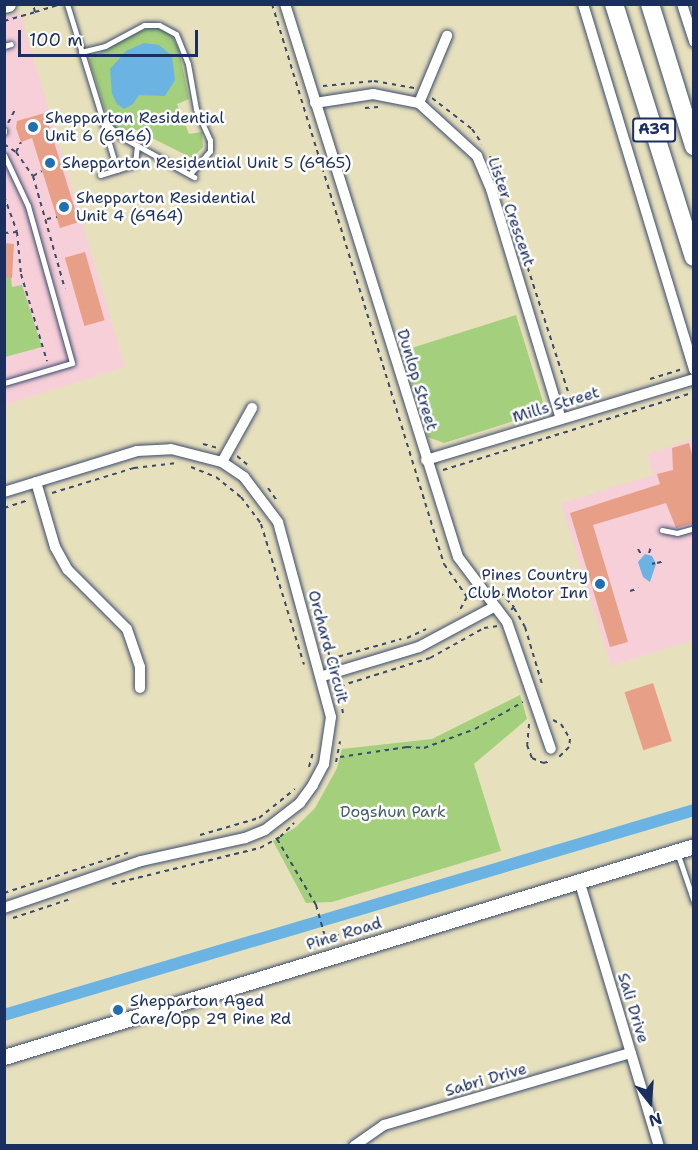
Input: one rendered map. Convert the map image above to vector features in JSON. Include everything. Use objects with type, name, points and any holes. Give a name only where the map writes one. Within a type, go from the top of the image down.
[{"type":"highway","name":"A39","points":[[614,4],[693,256]]},
{"type":"highway","name":"A39","points":[[650,4],[693,146]]},
{"type":"street","name":"Dunlop Street","points":[[285,4],[458,557],[507,622],[551,749]]},
{"type":"street","points":[[583,4],[693,369]]},
{"type":"street","points":[[682,4],[693,42]]},
{"type":"street","points":[[315,104],[373,94],[421,98],[447,36]]},
{"type":"street","name":"Lister Crescent","points":[[421,98],[477,156],[491,189],[561,419]]},
{"type":"street","name":"Mills Street","points":[[426,460],[693,379]]},
{"type":"street","points":[[225,457],[252,408]]},
{"type":"street","name":"Orchard Circuit","points":[[4,492],[137,451],[171,448],[225,457],[244,477],[278,522],[323,676],[331,717],[327,752],[313,785],[300,803],[269,827],[245,838],[141,861],[4,908]]},
{"type":"street","points":[[36,482],[55,547],[68,570],[127,629],[140,667],[140,688]]},
{"type":"street","points":[[323,676],[419,646],[494,607]]},
{"type":"street","name":"Pine Road","points":[[4,1057],[693,846]]},
{"type":"street","name":"Sali Drive","points":[[579,880],[659,1146]]},
{"type":"street","name":"Sabri Drive","points":[[354,1146],[384,1125],[631,1053]]},
{"type":"lane","points":[[67,4],[117,170]]},
{"type":"lane","points":[[81,52],[105,46],[144,25],[165,27],[176,34],[188,64],[196,109],[210,141],[210,152],[192,176],[137,146],[103,121]]},
{"type":"lane","points":[[100,175],[135,164],[137,146]]},
{"type":"lane","points":[[4,155],[28,206],[72,363],[4,383]]},
{"type":"lane","points":[[662,530],[676,533],[693,528]]},
{"type":"lane","points":[[677,851],[693,902]]},
{"type":"path","points":[[33,4],[35,12]]},
{"type":"path","points":[[4,21],[59,4]]},
{"type":"path","points":[[272,4],[444,564],[467,597],[465,607],[452,617]]},
{"type":"path","points":[[323,86],[374,81],[410,86],[421,98],[472,129],[483,145]]},
{"type":"path","points":[[363,108],[383,107]]},
{"type":"path","points":[[5,131],[15,110]]},
{"type":"path","points":[[16,152],[21,142]]},
{"type":"path","points":[[4,144],[16,152],[33,176],[65,289]]},
{"type":"path","points":[[488,153],[501,183]]},
{"type":"path","points":[[33,176],[42,171]]},
{"type":"path","points":[[4,196],[16,232],[18,255],[47,362]]},
{"type":"path","points":[[47,219],[57,217]]},
{"type":"path","points":[[4,233],[16,232]]},
{"type":"path","points":[[519,239],[572,404]]},
{"type":"path","points":[[14,256],[18,255]]},
{"type":"path","points":[[440,471],[689,394]]},
{"type":"path","points":[[194,443],[225,457],[241,458],[254,471]]},
{"type":"path","points":[[4,508],[134,468],[181,463],[216,477],[242,497],[261,524],[305,669]]},
{"type":"path","points":[[261,480],[280,509]]},
{"type":"path","points":[[649,553],[651,547]]},
{"type":"path","points":[[638,549],[641,554]]},
{"type":"path","points":[[655,563],[665,561]]},
{"type":"path","points":[[630,591],[639,588]]},
{"type":"path","points":[[316,616],[335,672],[342,721]]},
{"type":"path","points":[[330,659],[408,637],[435,625]]},
{"type":"path","points":[[305,775],[315,747],[338,757],[407,747],[424,748],[475,729],[523,702]]},
{"type":"path","points":[[335,767],[341,733]]},
{"type":"path","points":[[195,837],[259,818],[302,783]]},
{"type":"path","points":[[102,885],[260,848],[277,839],[295,822]]},
{"type":"path","points":[[269,827],[316,905],[326,939],[343,933],[344,952]]},
{"type":"path","points":[[4,893],[141,849]]},
{"type":"path","points":[[4,921],[82,894]]},
{"type":"shaded area","points":[[20,13],[125,367],[5,405],[4,18]]},
{"type":"shaded area","points":[[693,439],[693,640],[611,666],[561,503],[653,475],[647,454]]},
{"type":"green space","points":[[155,26],[171,34],[179,50],[189,99],[177,104],[189,134],[202,132],[203,147],[192,158],[134,129],[122,134],[109,123],[89,59],[131,34]]},
{"type":"green space","points":[[5,275],[11,277],[12,287],[22,285],[42,347],[5,357]]},
{"type":"green space","points":[[516,315],[543,402],[536,414],[444,443],[428,437],[402,351]]},
{"type":"green space","name":"Dogshun Park","points":[[520,695],[527,719],[474,764],[501,851],[332,902],[306,903],[273,841],[296,827],[315,808],[337,768],[342,749],[432,739]]},
{"type":"water","points":[[144,43],[159,45],[172,56],[175,80],[165,96],[139,95],[133,104],[124,109],[117,104],[112,94],[110,69],[126,51]]},
{"type":"water","points":[[645,554],[652,556],[656,564],[650,582],[643,577],[638,562]]},
{"type":"building","points":[[45,113],[79,222],[60,228],[32,138],[21,142],[16,128],[17,121]]},
{"type":"building","points":[[4,243],[14,244],[12,278],[4,277]]},
{"type":"building","points":[[85,252],[105,320],[84,326],[65,258]]},
{"type":"building","name":"Pines Country Club Motor Inn","points":[[689,443],[693,458],[693,523],[676,528],[666,503],[593,525],[628,642],[610,647],[570,513],[660,484],[657,474],[673,470],[672,448]]},
{"type":"building","points":[[653,683],[672,741],[643,750],[624,692]]},
{"type":"waterway","points":[[4,1015],[694,810]]},
{"type":"place","name":"Shepparton Residential Unit 6 (6966)","points":[[33,127]]},
{"type":"place","name":"Shepparton Residential Unit 5 (6965)","points":[[50,163]]},
{"type":"place","name":"Shepparton Residential Unit 4 (6964)","points":[[64,207]]},
{"type":"place","name":"Pines Country Club Motor Inn","points":[[600,584]]},
{"type":"place","name":"Shepparton Aged Care/Opp 29 Pine Rd","points":[[118,1010]]}]
